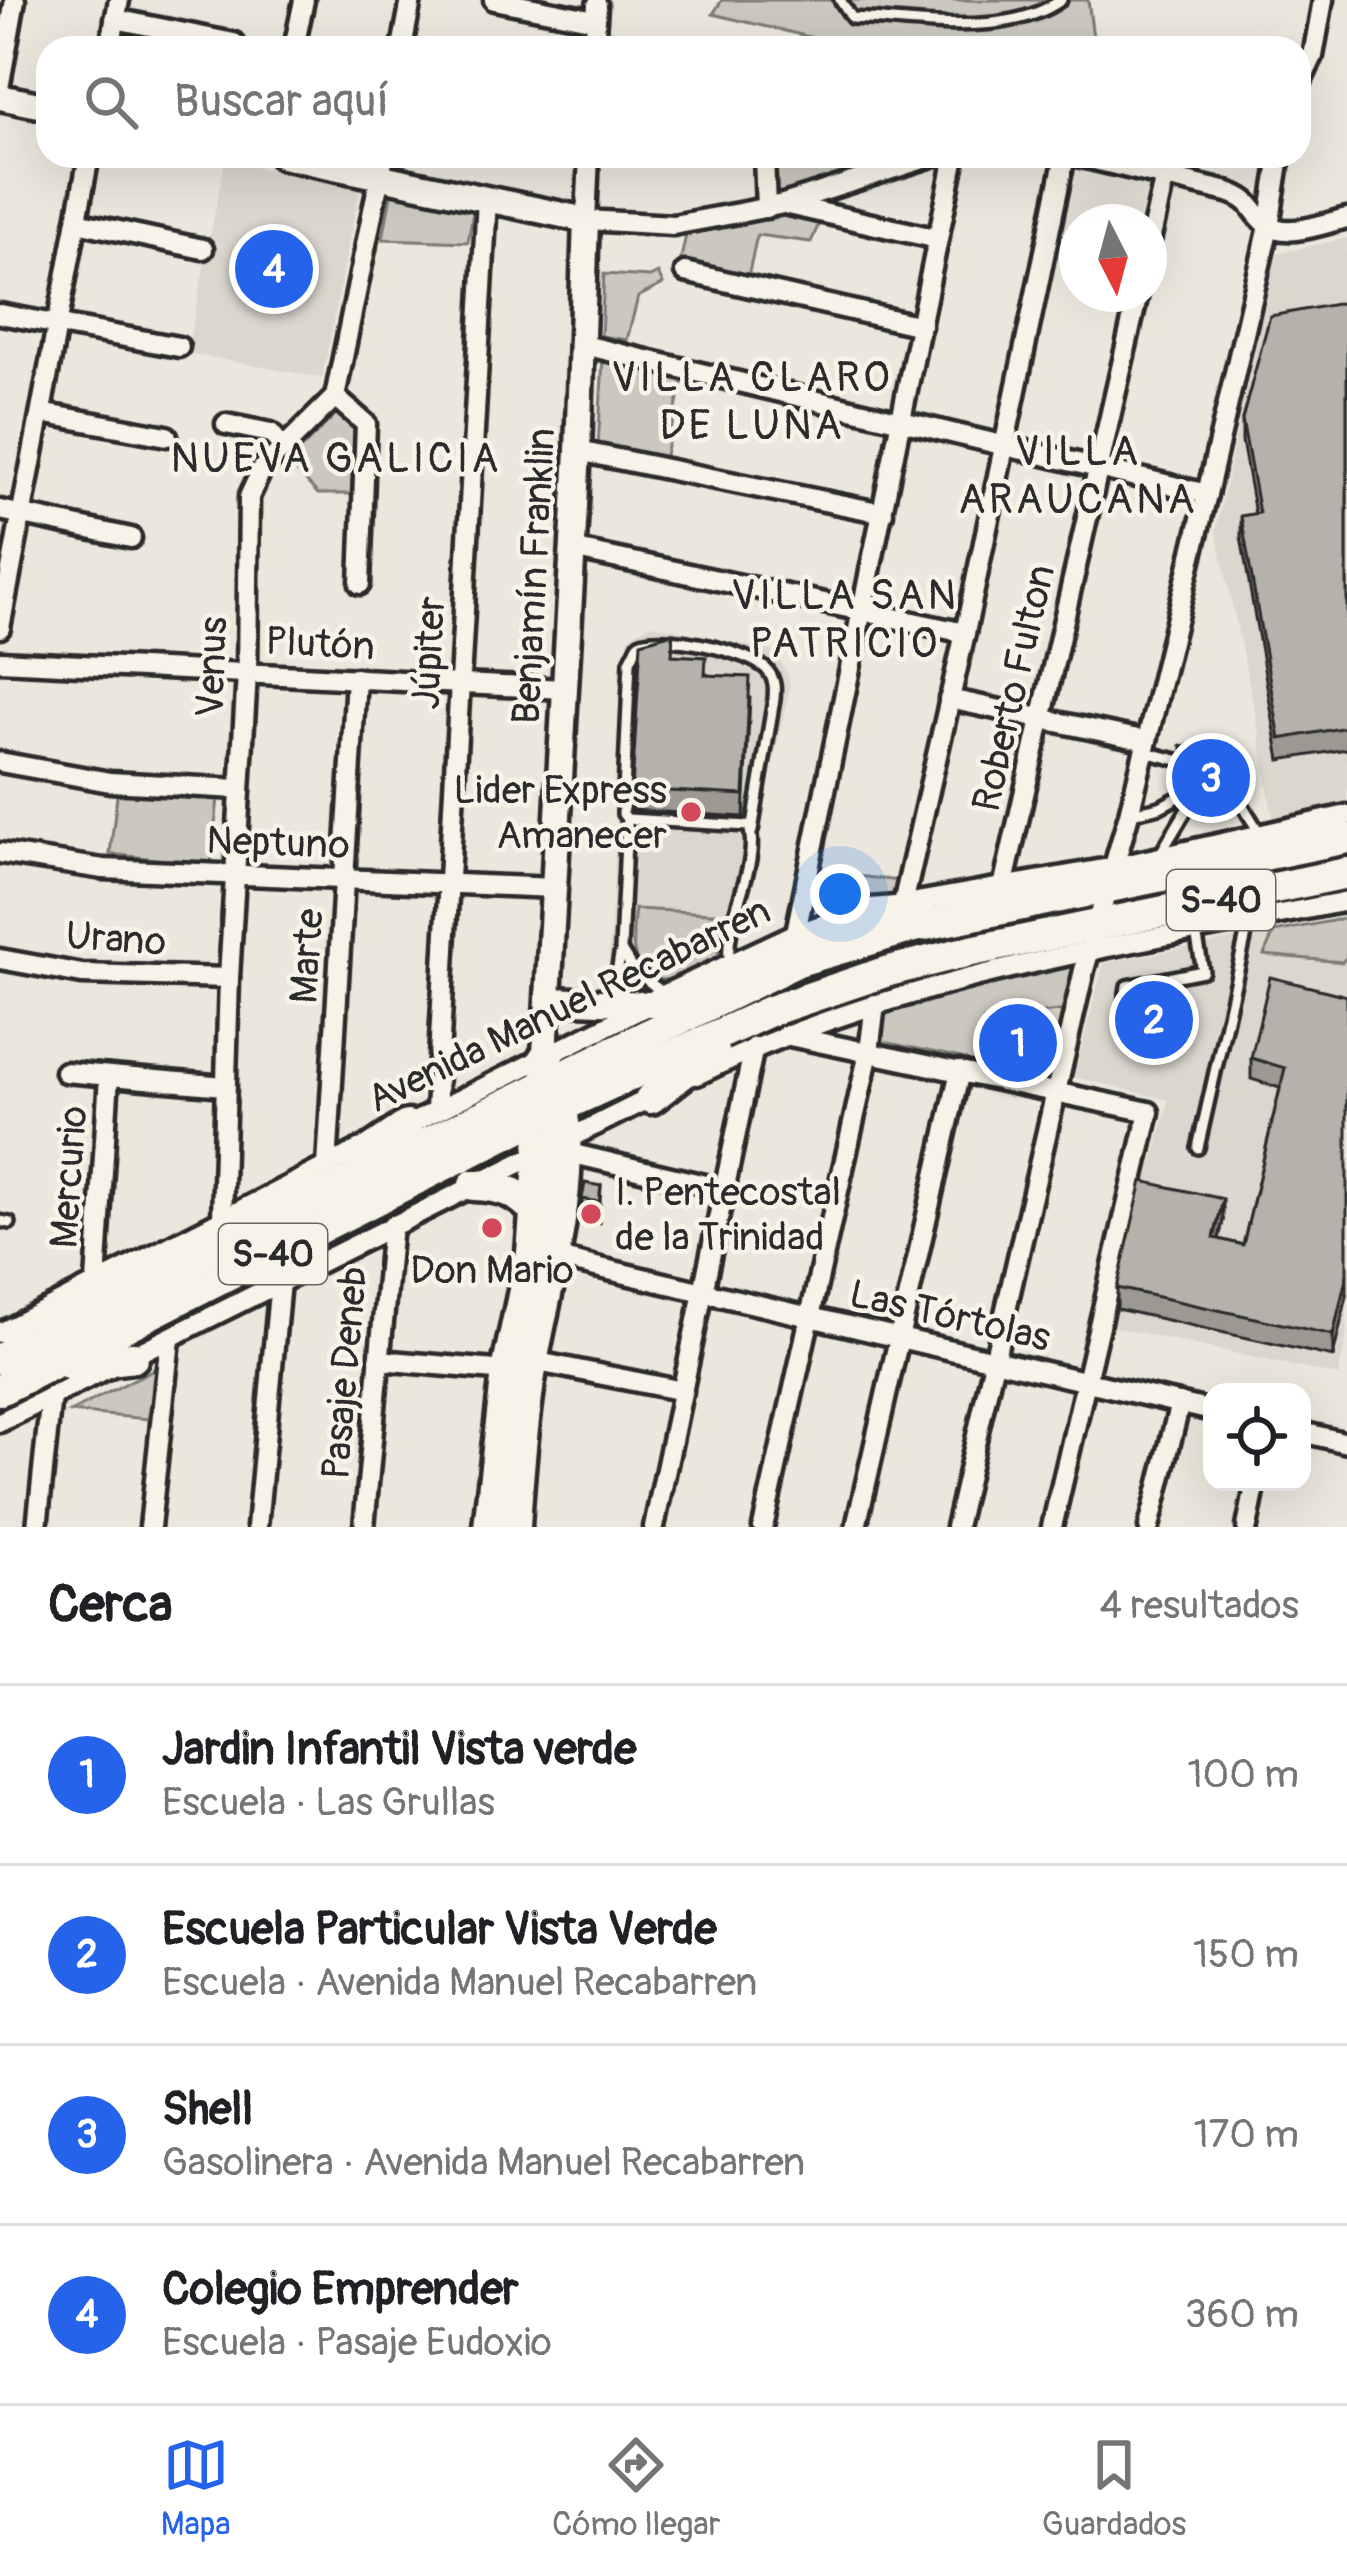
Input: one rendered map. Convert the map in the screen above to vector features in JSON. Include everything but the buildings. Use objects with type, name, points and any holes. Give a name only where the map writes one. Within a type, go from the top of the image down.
[{"type":"main road","name":"Avenida Manuel Recabarren","points":[[0,1358],[798,962],[1016,895],[1347,838]]},
{"type":"main road","name":"Avenida Manuel Recabarren","points":[[0,1390],[46,1383],[551,1088],[777,1023],[903,968],[1092,940],[1347,873]]},
{"type":"main road","points":[[860,915],[1016,895]]},
{"type":"main road","points":[[652,1098],[777,1023]]},
{"type":"main road","points":[[490,1527],[543,1255],[558,1147],[551,1088]]},
{"type":"main road","points":[[262,1224],[407,1126]]},
{"type":"main road","points":[[543,1255],[537,1213],[558,1147]]},
{"type":"main road","points":[[474,1185],[502,1186],[522,1196],[537,1213]]},
{"type":"main road","points":[[0,1349],[70,1324]]},
{"type":"main road","points":[[46,1383],[133,1357]]},
{"type":"main road","points":[[515,1527],[520,1366]]},
{"type":"street","points":[[0,83],[15,0]]},
{"type":"street","points":[[296,36],[304,0]]},
{"type":"street","points":[[404,36],[411,0]]},
{"type":"street","points":[[494,0],[598,8]]},
{"type":"street","points":[[1311,60],[1323,0]]},
{"type":"street","points":[[117,10],[209,36]]},
{"type":"street","points":[[0,97],[36,104]]},
{"type":"street","points":[[0,628],[87,168]]},
{"type":"street","points":[[360,584],[366,424],[335,397],[382,168]]},
{"type":"street","points":[[388,168],[487,199],[586,220],[673,225],[775,206],[895,168]]},
{"type":"street","name":"Benjamín Franklin","points":[[551,1088],[550,1000],[588,168]]},
{"type":"street","points":[[767,168],[775,206]]},
{"type":"street","points":[[795,937],[953,168]]},
{"type":"street","points":[[903,904],[1062,168]]},
{"type":"street","points":[[1130,168],[1238,195],[1269,226],[1292,229],[1347,218]]},
{"type":"street","points":[[956,1527],[1055,1091],[1092,940],[1130,814],[1207,494],[1278,168]]},
{"type":"street","points":[[1158,204],[1165,176]]},
{"type":"street","name":"Júpiter","points":[[436,1112],[487,199]]},
{"type":"street","points":[[775,206],[938,238]]},
{"type":"street","points":[[77,222],[203,249]]},
{"type":"street","points":[[686,272],[920,326]]},
{"type":"street","name":"Roberto Fulton","points":[[1016,895],[1043,719],[1134,312]]},
{"type":"street","points":[[0,314],[179,347]]},
{"type":"street","points":[[580,344],[1207,494]]},
{"type":"street","name":"Venus","points":[[222,1219],[238,789],[248,673],[249,497],[262,469],[335,397]]},
{"type":"street","points":[[40,413],[167,436]]},
{"type":"street","points":[[226,424],[271,433],[283,448]]},
{"type":"street","points":[[578,451],[883,513]]},
{"type":"street","points":[[0,511],[131,538]]},
{"type":"street","points":[[572,549],[965,633]]},
{"type":"street","name":"Plutón","points":[[0,661],[565,689]]},
{"type":"street","name":"Marte","points":[[327,1166],[356,678]]},
{"type":"street","points":[[949,699],[1146,746]]},
{"type":"street","points":[[0,762],[110,782],[238,789]]},
{"type":"street","name":"Avenida Manuel Recabarren","points":[[1111,878],[1159,856],[1347,814]]},
{"type":"street","name":"Neptuno","points":[[0,853],[103,869],[555,888]]},
{"type":"street","name":"Avenida Manuel Recabarren","points":[[0,1334],[436,1112],[551,1088],[659,1000],[730,965],[795,937],[903,904],[1016,895]]},
{"type":"street","name":"Avenida Manuel Recabarren","points":[[133,1357],[754,1047],[777,1023],[875,1004],[1092,940],[1196,932],[1347,902]]},
{"type":"street","name":"Urano","points":[[0,959],[82,974],[229,978]]},
{"type":"street","points":[[550,1000],[659,1000]]},
{"type":"street","points":[[763,1527],[869,1052],[875,1004]]},
{"type":"street","points":[[777,1023],[869,1052],[1149,1112],[1052,1527]]},
{"type":"street","points":[[654,1527],[754,1047]]},
{"type":"street","points":[[856,1527],[960,1071]]},
{"type":"street","points":[[64,1072],[225,1086]]},
{"type":"street","name":"Mercurio","points":[[95,1282],[109,1076]]},
{"type":"street","points":[[558,1147],[727,1190]]},
{"type":"street","name":"Pasaje Deneb","points":[[364,1527],[392,1226]]},
{"type":"street","name":"Las Tórtolas","points":[[543,1255],[1203,1409]]},
{"type":"street","points":[[270,1527],[257,1526],[280,1282]]},
{"type":"street","points":[[150,1527],[170,1339]]},
{"type":"street","points":[[379,1360],[520,1366],[683,1390]]},
{"type":"street","points":[[37,1527],[46,1383]]},
{"type":"street","name":"Avenida Manuel Recabarren","points":[[0,1422],[46,1383]]},
{"type":"street","points":[[1149,1527],[1180,1403]]},
{"type":"street","points":[[1311,1434],[1347,1443]]},
{"type":"street","points":[[1246,1527],[1254,1491]]},
{"type":"lane","points":[[840,0],[852,18],[1007,24],[1041,14],[1061,0]]},
{"type":"lane","points":[[610,1002],[621,950],[630,661],[640,643],[655,638],[745,656],[766,668],[772,678],[774,699],[729,942],[730,965]]},
{"type":"lane","points":[[1146,746],[1181,761]]},
{"type":"lane","points":[[1205,775],[1238,796],[1259,832]]},
{"type":"lane","points":[[1130,814],[1189,798],[1159,856]]},
{"type":"lane","points":[[627,819],[739,824],[752,830]]},
{"type":"lane","points":[[1198,1148],[1249,921]]},
{"type":"lane","points":[[1123,1012],[1127,986],[1203,971],[1196,932]]},
{"type":"lane","points":[[621,950],[659,1000]]},
{"type":"shaded area","points":[[722,0],[1088,0],[1093,36],[806,36],[713,14]]},
{"type":"shaded area","points":[[224,168],[263,168],[360,186],[322,378],[187,353]]},
{"type":"shaded area","points":[[769,168],[856,168],[770,199]]},
{"type":"shaded area","points":[[392,189],[474,206],[468,242],[383,239]]},
{"type":"shaded area","points":[[790,209],[821,219],[811,242],[757,235],[748,277],[680,263],[687,230]]},
{"type":"shaded area","points":[[1347,238],[1347,809],[1274,824],[1216,530],[1274,254]]},
{"type":"shaded area","points":[[658,273],[663,284],[638,297],[627,340],[601,336],[604,274],[650,277]]},
{"type":"shaded area","points":[[603,359],[684,375],[664,459],[598,448]]},
{"type":"shaded area","points":[[337,413],[355,425],[351,494],[318,494],[288,462]]},
{"type":"shaded area","name":"Lider Express Amanecer","points":[[652,624],[775,652],[790,687],[739,915],[736,935],[742,949],[640,995],[607,991],[628,641]]},
{"type":"shaded area","points":[[118,787],[218,798],[211,865],[110,854]]},
{"type":"shaded area","points":[[822,872],[901,881],[898,896],[809,916]]},
{"type":"shaded area","points":[[635,909],[728,914],[717,958],[673,979],[648,976],[633,946]]},
{"type":"shaded area","points":[[1347,918],[1347,1334],[1338,1376],[1109,1326],[1169,1100],[1074,1077],[1104,963]]},
{"type":"shaded area","points":[[1347,918],[1347,957],[1342,962],[1264,955],[1274,932]]},
{"type":"shaded area","points":[[1081,959],[1067,1010],[984,1020],[973,1065],[961,1058],[879,1041],[885,1005]]},
{"type":"shaded area","points":[[1067,1010],[1048,1081],[973,1065],[984,1020]]},
{"type":"shaded area","points":[[158,1367],[148,1419],[70,1412]]},
{"type":"place","name":"Colegio Emprender","points":[[274,269]]},
{"type":"place","name":"Shell","points":[[1211,778]]},
{"type":"place","name":"Lider Express Amanecer","points":[[691,812]]},
{"type":"place","name":"Escuela Particular Vista Verde","points":[[1154,1020]]},
{"type":"place","name":"Jardin Infantil Vista verde","points":[[1018,1043]]},
{"type":"place","name":"I. Pentecostal de la Trinidad","points":[[591,1214]]},
{"type":"place","name":"Don Mario","points":[[492,1228]]},
{"type":"district","name":"VILLA CLARO DE LUNA","points":[[752,402]]},
{"type":"district","name":"NUEVA GALICIA","points":[[336,459]]},
{"type":"district","name":"VILLA ARAUCANA","points":[[1078,476]]},
{"type":"district","name":"VILLA SAN PATRICIO","points":[[845,620]]}]
